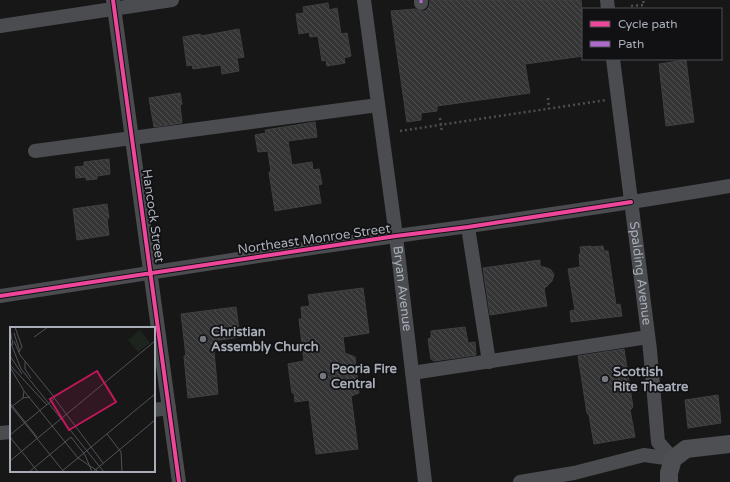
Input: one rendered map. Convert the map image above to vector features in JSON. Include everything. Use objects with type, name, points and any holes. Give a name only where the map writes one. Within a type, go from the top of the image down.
[{"type":"main road","points":[[669,482],[669,473],[673,459],[686,450],[725,445]]},
{"type":"street","points":[[0,26],[114,4],[172,0]]},
{"type":"street","name":"Bryan Avenue","points":[[364,0],[396,236],[425,482]]},
{"type":"street","name":"Hancock Street","points":[[114,4],[179,482]]},
{"type":"street","name":"Spalding Avenue","points":[[613,60],[648,337],[658,442],[673,459]]},
{"type":"street","points":[[35,151],[378,105]]},
{"type":"street","name":"Northeast Monroe Street","points":[[0,296],[396,236],[468,227],[730,186]]},
{"type":"street","points":[[468,227],[489,362]]},
{"type":"street","points":[[412,374],[648,337]]},
{"type":"street","points":[[155,410],[169,408]]},
{"type":"street","points":[[0,433],[10,432]]},
{"type":"street","points":[[520,482],[574,473],[644,455],[673,459]]},
{"type":"path","points":[[631,6],[644,5],[643,0]]},
{"type":"path","points":[[548,98],[549,109]]},
{"type":"path","points":[[400,131],[607,100]]},
{"type":"path","points":[[440,118],[442,132]]},
{"type":"building","points":[[430,0],[581,0],[582,56],[525,64],[530,93],[437,106],[437,111],[421,113],[421,120],[407,122],[391,11],[415,9],[425,11],[429,7]]},
{"type":"building","points":[[328,3],[329,10],[337,8],[341,34],[347,33],[351,56],[344,58],[345,63],[327,66],[326,60],[322,61],[318,36],[310,37],[309,32],[299,34],[296,14],[304,13],[303,7]]},
{"type":"building","points":[[239,29],[244,57],[237,58],[239,71],[222,74],[221,65],[193,69],[192,65],[187,66],[183,37],[200,34],[201,36]]},
{"type":"building","points":[[686,60],[694,122],[666,126],[659,64]]},
{"type":"building","points":[[180,93],[182,104],[180,105],[182,123],[154,127],[149,98]]},
{"type":"building","points":[[315,122],[317,137],[288,141],[292,165],[312,162],[313,170],[319,169],[322,184],[318,185],[321,203],[275,211],[269,172],[271,172],[268,151],[258,152],[255,135],[266,133],[265,130]]},
{"type":"building","points":[[109,159],[110,174],[97,176],[97,179],[86,180],[86,177],[76,178],[75,167],[84,166],[84,162]]},
{"type":"building","points":[[107,204],[109,235],[77,240],[73,209]]},
{"type":"building","points":[[603,246],[604,251],[608,251],[616,305],[620,304],[622,316],[571,322],[570,311],[575,310],[568,269],[580,267],[580,247]]},
{"type":"building","points":[[540,260],[540,266],[550,269],[554,274],[552,281],[544,289],[547,306],[490,315],[483,268]]},
{"type":"building","name":"Peoria Fire Central","points":[[363,288],[369,333],[343,337],[345,353],[355,357],[359,393],[351,396],[358,449],[316,454],[309,400],[295,402],[294,393],[292,393],[288,364],[304,361],[299,319],[302,319],[301,307],[310,306],[308,295]]},
{"type":"building","points":[[236,307],[240,337],[213,341],[218,394],[188,398],[184,356],[186,356],[181,314]]},
{"type":"building","points":[[465,327],[468,343],[475,342],[476,355],[434,361],[431,359],[428,339],[431,338],[431,331]]},
{"type":"building","name":"Scottish Rite Theatre","points":[[624,349],[633,407],[630,410],[635,437],[594,444],[589,415],[587,413],[578,356]]},
{"type":"building","points":[[718,395],[721,423],[688,428],[685,400]]},
{"type":"cycle path","points":[[113,0],[179,482]]},
{"type":"cycle path","points":[[0,296],[631,202]]},
{"type":"place","name":"Christian Assembly Church","points":[[203,339]]},
{"type":"place","name":"Peoria Fire Central","points":[[323,376]]},
{"type":"place","name":"Scottish Rite Theatre","points":[[605,379]]}]
